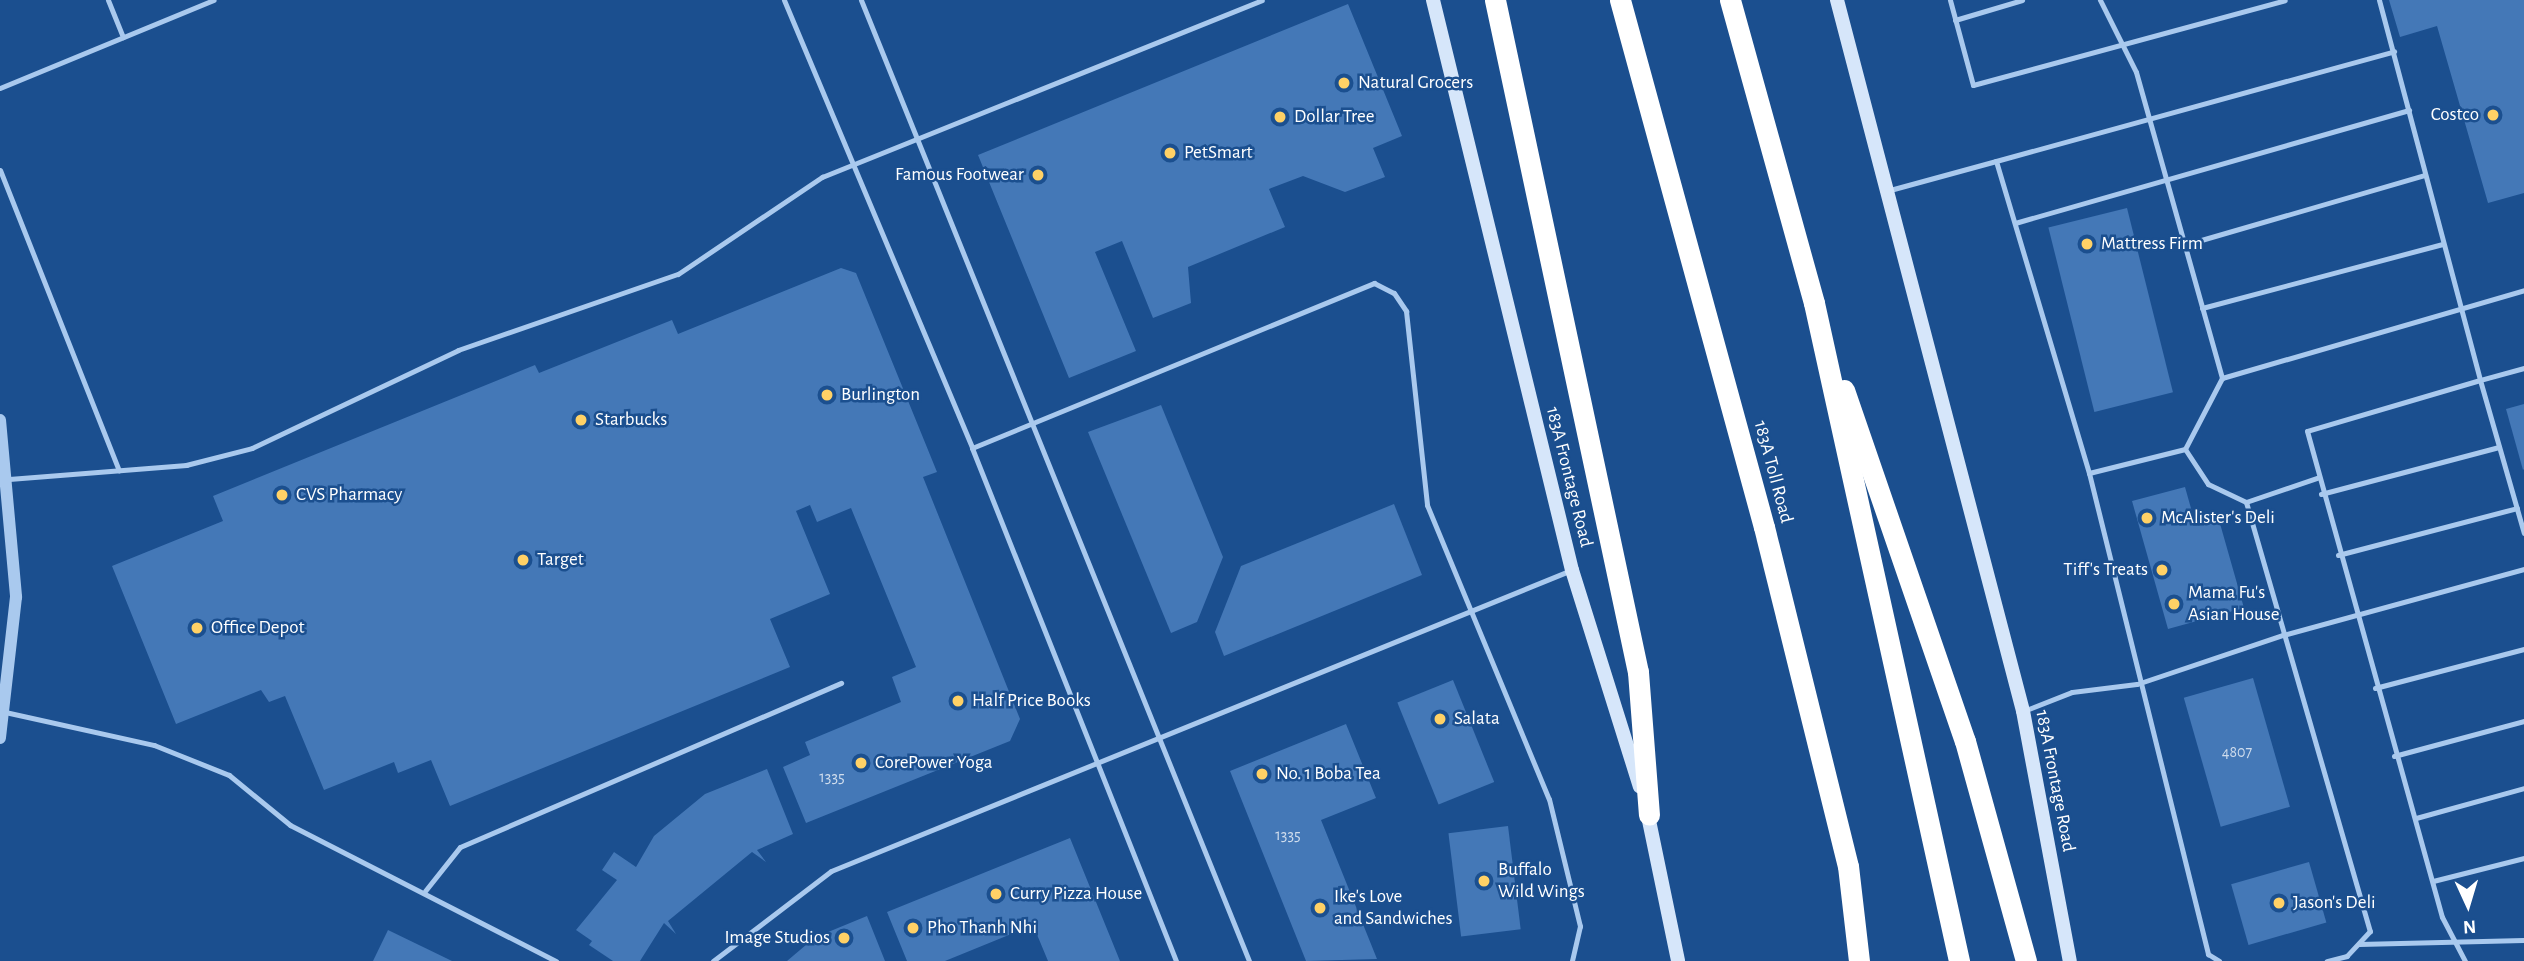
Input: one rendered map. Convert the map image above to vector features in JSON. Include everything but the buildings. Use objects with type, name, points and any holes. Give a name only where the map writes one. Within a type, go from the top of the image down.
[{"type":"highway","points":[[1495,0],[1638,672],[1648,816]]},
{"type":"highway","name":"183A Toll Road","points":[[1620,0],[1764,527],[1848,866],[1859,961]]},
{"type":"highway","points":[[1730,0],[1814,303],[1959,961]]},
{"type":"highway","points":[[1814,303],[1965,741],[2026,961]]},
{"type":"main road","name":"183A Frontage Road","points":[[1433,0],[1572,570],[1648,816],[1678,961]]},
{"type":"main road","name":"183A Frontage Road","points":[[1837,0],[2023,711],[2070,961]]},
{"type":"street","points":[[0,420],[16,597],[0,738]]},
{"type":"lane","points":[[108,0],[123,37]]},
{"type":"lane","points":[[0,88],[214,0]]},
{"type":"lane","points":[[784,0],[972,448],[1176,961]]},
{"type":"lane","points":[[861,0],[1164,739],[1249,961]]},
{"type":"lane","points":[[5,480],[186,465],[252,448],[458,350],[648,287],[710,257],[787,196],[852,165],[919,142],[1262,0]]},
{"type":"lane","points":[[1950,0],[1973,85],[2285,0]]},
{"type":"lane","points":[[1955,20],[2022,0]]},
{"type":"lane","points":[[2089,473],[2185,449],[2222,377],[2148,116],[2123,45],[2101,0]]},
{"type":"lane","points":[[2379,0],[2458,306],[2524,533]]},
{"type":"lane","points":[[1887,191],[2148,116],[2394,51]]},
{"type":"lane","points":[[2015,223],[2409,110]]},
{"type":"lane","points":[[1996,160],[2089,473],[2137,684],[2208,954],[2219,961]]},
{"type":"lane","points":[[0,170],[119,470]]},
{"type":"lane","points":[[2184,245],[2425,175]]},
{"type":"lane","points":[[2202,308],[2443,244]]},
{"type":"lane","points":[[972,448],[1374,283],[1394,293],[1406,311],[1427,505],[1549,799],[1580,926],[1572,961]]},
{"type":"lane","points":[[2222,377],[2458,306],[2524,290]]},
{"type":"lane","points":[[2465,961],[2455,942],[2433,881],[2416,818],[2394,756],[2321,494],[2307,431],[2524,368]]},
{"type":"lane","points":[[2321,494],[2499,447]]},
{"type":"lane","points":[[2185,449],[2208,484],[2246,502],[2317,478]]},
{"type":"lane","points":[[2246,502],[2370,931],[2347,956],[2327,961]]},
{"type":"lane","points":[[2338,555],[2517,508]]},
{"type":"lane","points":[[2023,711],[2072,692],[2137,684],[2283,635],[2524,569]]},
{"type":"lane","points":[[713,961],[831,871],[1098,766],[1572,570]]},
{"type":"lane","points":[[2375,688],[2524,649]]},
{"type":"lane","points":[[425,891],[460,847],[841,683]]},
{"type":"lane","points":[[5,712],[154,745],[229,775],[290,825],[425,891],[556,961]]},
{"type":"lane","points":[[2394,756],[2524,721]]},
{"type":"lane","points":[[2416,818],[2524,788]]},
{"type":"lane","points":[[2433,881],[2524,858]]},
{"type":"lane","points":[[2358,945],[2524,940]]},
{"type":"place","name":"Natural Grocers","points":[[1344,83]]},
{"type":"place","name":"Costco","points":[[2493,115]]},
{"type":"place","name":"Dollar Tree","points":[[1280,117]]},
{"type":"place","name":"PetSmart","points":[[1170,153]]},
{"type":"place","name":"Famous Footwear","points":[[1038,175]]},
{"type":"place","name":"Mattress Firm","points":[[2087,244]]},
{"type":"place","name":"Burlington","points":[[827,395]]},
{"type":"place","name":"Starbucks","points":[[581,420]]},
{"type":"place","name":"CVS Pharmacy","points":[[282,495]]},
{"type":"place","name":"McAlister's Deli","points":[[2147,518]]},
{"type":"place","name":"Target","points":[[523,560]]},
{"type":"place","name":"Tiff's Treats","points":[[2162,570]]},
{"type":"place","name":"Mama Fu's Asian House","points":[[2174,604]]},
{"type":"place","name":"Office Depot","points":[[197,628]]},
{"type":"place","name":"Half Price Books","points":[[958,701]]},
{"type":"place","name":"Salata","points":[[1440,719]]},
{"type":"place","name":"CorePower Yoga","points":[[861,763]]},
{"type":"place","name":"No. 1 Boba Tea","points":[[1262,774]]},
{"type":"place","name":"Buffalo Wild Wings","points":[[1484,881]]},
{"type":"place","name":"Curry Pizza House","points":[[996,894]]},
{"type":"place","name":"Jason's Deli","points":[[2279,903]]},
{"type":"place","name":"Ike's Love and Sandwiches","points":[[1320,908]]},
{"type":"place","name":"Pho Thanh Nhi","points":[[913,928]]},
{"type":"place","name":"Image Studios","points":[[844,938]]}]
